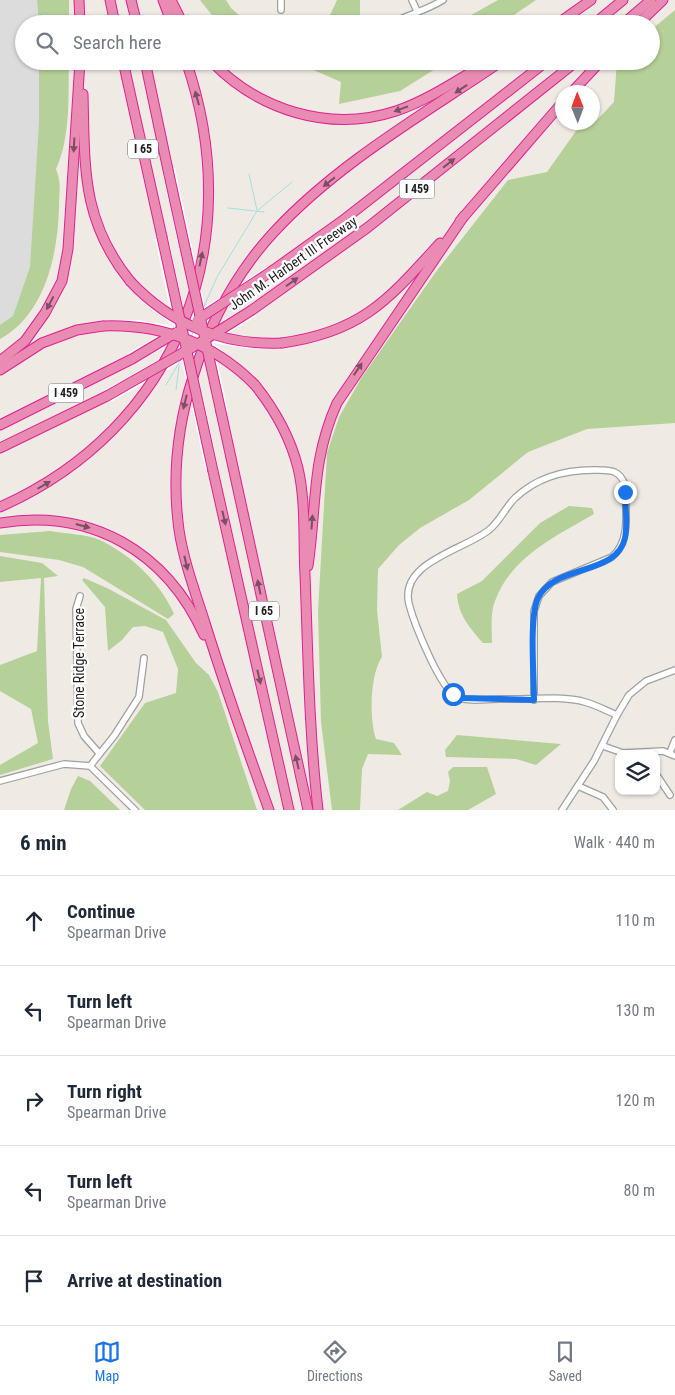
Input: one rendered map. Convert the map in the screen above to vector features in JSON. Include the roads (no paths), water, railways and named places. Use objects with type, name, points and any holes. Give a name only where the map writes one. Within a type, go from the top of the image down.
[{"type":"highway","points":[[79,0],[80,15]]},
{"type":"highway","points":[[110,0],[113,15]]},
{"type":"highway","points":[[131,0],[135,15]]},
{"type":"highway","points":[[163,0],[169,15]]},
{"type":"highway","points":[[171,0],[178,15]]},
{"type":"highway","points":[[569,15],[591,0]]},
{"type":"highway","points":[[605,15],[623,0]]},
{"type":"highway","points":[[634,15],[651,0]]},
{"type":"highway","points":[[647,15],[663,0]]},
{"type":"highway","points":[[0,361],[25,341],[45,312],[62,281],[68,249],[80,70]]},
{"type":"highway","points":[[81,70],[85,161],[90,204],[106,246],[130,281],[158,307],[195,329],[242,342],[282,344],[330,333],[370,313],[394,294],[555,111]]},
{"type":"highway","name":"I 65","points":[[125,70],[289,810]]},
{"type":"highway","name":"I 65","points":[[147,70],[308,810]]},
{"type":"highway","points":[[0,507],[57,477],[103,442],[147,390],[172,351],[191,304],[203,249],[208,209],[207,151],[199,104],[189,70]]},
{"type":"highway","points":[[220,70],[237,86],[270,104],[318,118],[347,119],[382,114],[408,106],[474,70]]},
{"type":"highway","points":[[268,810],[188,573],[179,531],[176,495],[179,434],[186,398],[198,359],[215,319],[248,264],[273,233],[310,197],[362,157],[489,70]]},
{"type":"highway","name":"John M. Harbert III Freeway","points":[[0,425],[132,359],[210,312],[272,271],[342,221],[535,70]]},
{"type":"highway","name":"John M. Harbert III Freeway","points":[[0,448],[107,396],[193,347],[252,310],[367,228],[566,70]]},
{"type":"highway","points":[[579,85],[593,70]]},
{"type":"highway","points":[[305,588],[316,472],[327,426],[352,379],[464,216]]},
{"type":"highway","points":[[0,370],[42,343],[77,330],[103,326],[152,328],[193,341],[227,360],[254,385],[281,422],[298,470],[305,588],[309,711],[318,810]]},
{"type":"highway","points":[[0,523],[36,520],[81,525],[115,538],[142,554],[172,582],[189,606],[221,674]]},
{"type":"street","points":[[281,0],[281,10]]},
{"type":"street","points":[[412,0],[418,10]]},
{"type":"street","points":[[408,15],[418,10],[424,11],[443,0]]},
{"type":"street","points":[[534,700],[534,611],[539,596],[552,582],[612,557],[618,552],[625,538],[625,485],[622,478],[614,470],[568,471],[541,480],[516,497],[490,530],[427,564],[416,574],[410,585],[408,598],[413,616],[441,678],[453,694],[463,698],[586,702],[617,715]]},
{"type":"street","name":"Stone Ridge Terrace","points":[[80,596],[76,609],[78,723],[84,736],[99,753]]},
{"type":"street","points":[[90,766],[114,736],[139,698],[144,658]]},
{"type":"street","points":[[562,810],[602,746],[617,715],[636,688],[650,679],[675,670]]},
{"type":"street","points":[[660,753],[673,754],[675,740]]},
{"type":"street","points":[[602,746],[615,750]]},
{"type":"street","points":[[0,781],[64,764],[90,766],[135,810]]},
{"type":"street","points":[[660,780],[670,795]]},
{"type":"street","points":[[578,786],[603,797],[613,810]]},
{"type":"waterway","points":[[249,174],[257,210]]},
{"type":"waterway","points":[[202,311],[217,277],[257,211],[292,182]]},
{"type":"waterway","points":[[228,208],[264,212]]},
{"type":"waterway","points":[[191,338],[194,330]]},
{"type":"waterway","points":[[166,385],[182,358]]},
{"type":"waterway","points":[[176,390],[179,366]]}]
